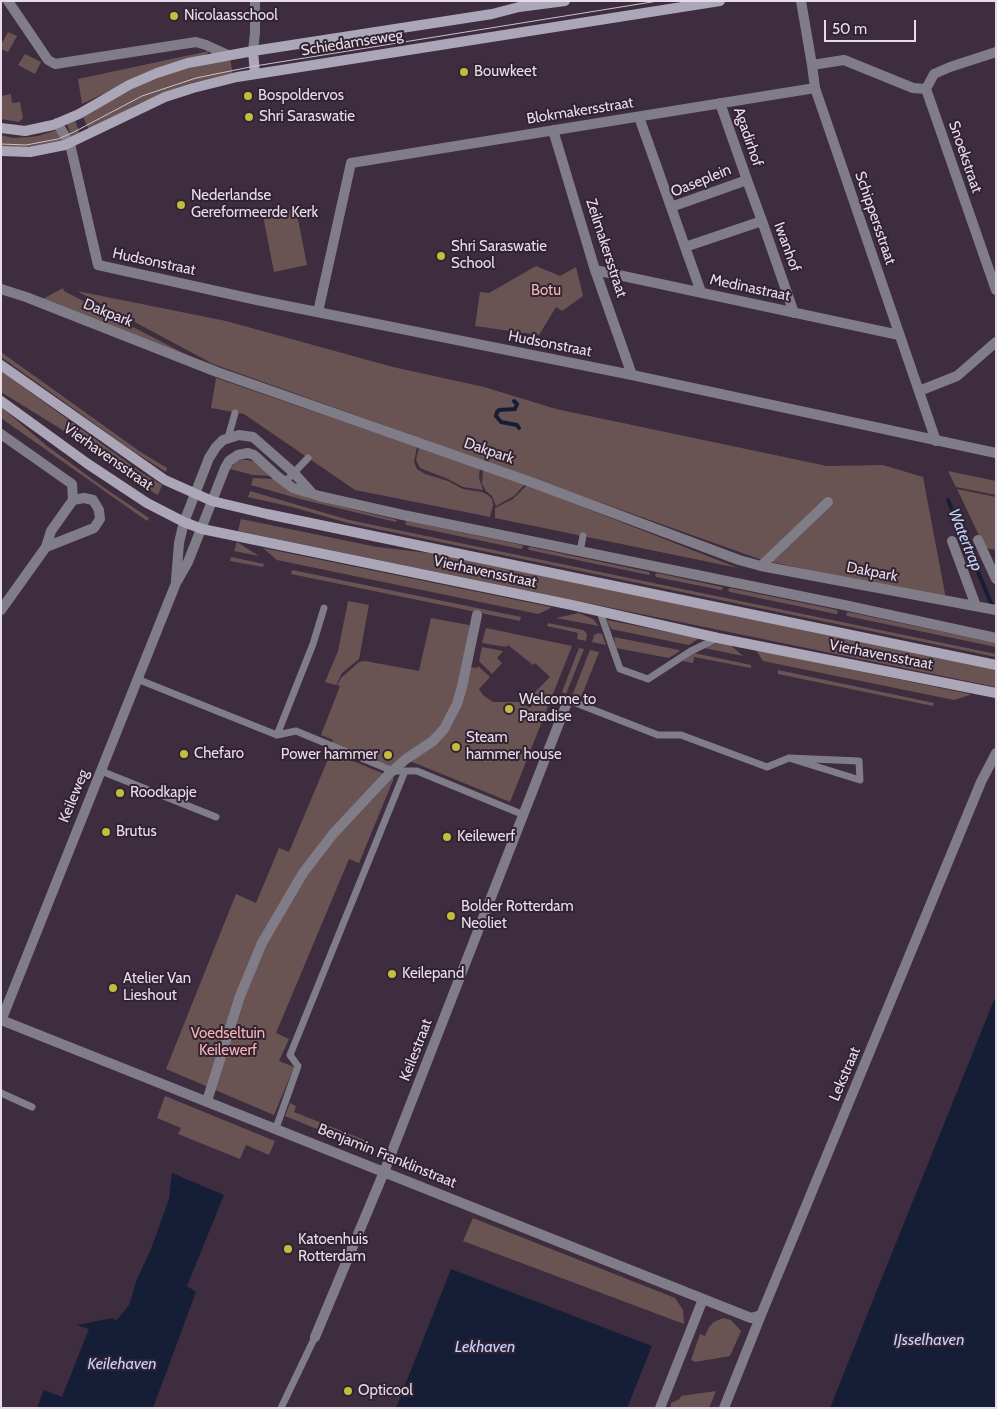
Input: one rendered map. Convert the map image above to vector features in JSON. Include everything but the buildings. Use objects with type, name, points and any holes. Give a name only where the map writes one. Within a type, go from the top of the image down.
[{"type":"main road","name":"Schiedamseweg","points":[[1,128],[25,131],[57,124],[79,114],[129,85],[149,76],[188,64],[253,50],[492,14],[519,7],[565,1]]},
{"type":"main road","name":"Schiedamseweg","points":[[1,151],[39,151],[70,144],[151,103],[176,93],[256,74],[720,1]]},
{"type":"main road","points":[[253,50],[256,74]]},
{"type":"main road","name":"Vierhavensstraat","points":[[1,365],[165,480],[212,501],[996,664]]},
{"type":"main road","name":"Vierhavensstraat","points":[[1,401],[88,464],[147,503],[202,529],[718,638],[996,693]]},
{"type":"street","points":[[8,1],[51,63],[68,63],[196,42],[206,44],[228,55]]},
{"type":"street","points":[[253,50],[255,1]]},
{"type":"street","name":"Schippersstraat","points":[[801,1],[814,88],[936,441]]},
{"type":"street","points":[[812,65],[844,60],[913,88],[926,89],[934,74],[996,52]]},
{"type":"street","name":"Blokmakersstraat","points":[[318,312],[351,163],[814,88]]},
{"type":"street","name":"Snoekstraat","points":[[926,89],[996,290]]},
{"type":"street","name":"Agadirhof","points":[[720,104],[747,180]]},
{"type":"street","points":[[639,117],[670,207]]},
{"type":"street","points":[[57,124],[70,144]]},
{"type":"street","name":"Zeilmakersstraat","points":[[553,130],[596,270],[632,375]]},
{"type":"street","name":"Hudsonstraat","points":[[70,144],[98,265],[318,312],[632,375],[996,453]]},
{"type":"street","name":"Oaseplein","points":[[701,292],[670,207],[747,180],[762,221]]},
{"type":"street","points":[[685,247],[762,221]]},
{"type":"street","name":"Iwanhof","points":[[762,221],[794,312]]},
{"type":"street","name":"Medinastraat","points":[[596,270],[899,335]]},
{"type":"street","name":"Dakpark","points":[[1,289],[217,372],[528,481],[739,560],[761,566],[996,610]]},
{"type":"street","points":[[919,391],[957,376],[996,342]]},
{"type":"street","points":[[1,434],[72,484],[73,500],[52,531],[46,547],[1,610]]},
{"type":"street","points":[[195,495],[216,446],[219,442],[239,435],[253,437],[294,473],[312,494]]},
{"type":"street","points":[[212,501],[225,468],[235,456],[248,453],[254,455],[293,488],[312,494],[404,515],[996,638]]},
{"type":"street","name":"Keileweg","points":[[176,583],[179,543],[184,522],[195,495]]},
{"type":"street","points":[[46,547],[94,528],[100,519],[99,510],[93,500],[84,498],[73,500]]},
{"type":"street","name":"Keileweg","points":[[1,1020],[176,583],[188,562],[212,501]]},
{"type":"street","points":[[761,566],[828,502]]},
{"type":"street","points":[[978,540],[996,579]]},
{"type":"street","points":[[952,541],[976,606]]},
{"type":"street","points":[[983,552],[996,555]]},
{"type":"street","points":[[207,1101],[240,996],[262,943],[303,872],[333,834],[392,771],[433,741],[450,720],[462,687],[477,615]]},
{"type":"street","name":"Keilestraat","points":[[315,1337],[384,1172],[568,700]]},
{"type":"street","name":"Lekstraat","points":[[724,1408],[761,1315],[994,759]]},
{"type":"street","name":"Benjamin Franklinstraat","points":[[1,1020],[751,1318],[761,1315]]},
{"type":"street","points":[[660,1408],[703,1299]]},
{"type":"lane","points":[[228,438],[236,413]]},
{"type":"lane","points":[[285,482],[308,458]]},
{"type":"lane","points":[[580,551],[582,536]]},
{"type":"lane","points":[[277,735],[313,644],[324,608]]},
{"type":"lane","points":[[600,612],[620,669],[648,679],[691,651],[718,638]]},
{"type":"lane","points":[[137,679],[277,735],[296,732],[392,771],[417,771],[524,815]]},
{"type":"lane","points":[[568,700],[658,735],[681,735],[766,767],[789,758],[859,761],[860,780],[789,758]]},
{"type":"lane","points":[[101,771],[216,817]]},
{"type":"lane","points":[[276,1128],[298,1066],[290,1054],[405,771]]},
{"type":"lane","points":[[1,1093],[32,1107]]},
{"type":"lane","name":"Keilestraat","points":[[281,1408],[315,1337]]},
{"type":"green space","points":[[8,32],[17,36],[8,52],[1,49],[1,45]]},
{"type":"green space","points":[[209,51],[207,54],[127,82],[82,104],[78,79]]},
{"type":"green space","points":[[25,54],[41,62],[35,74],[18,65]]},
{"type":"green space","points":[[230,58],[233,75],[194,82],[174,89],[138,104],[89,130],[83,117],[126,91],[172,72]]},
{"type":"green space","points":[[11,94],[12,103],[20,102],[23,118],[19,122],[1,119],[1,96]]},
{"type":"green space","points":[[75,120],[80,135],[72,138],[67,124]]},
{"type":"green space","points":[[57,130],[63,141],[39,147],[1,148],[1,135],[13,138],[29,137]]},
{"type":"green space","points":[[296,209],[307,265],[274,272],[263,216]]},
{"type":"green space","name":"Botu","points":[[536,266],[560,276],[576,267],[583,296],[562,311],[556,307],[539,335],[475,326],[480,292],[489,293]]},
{"type":"green space","points":[[63,288],[64,291],[210,367],[39,301]]},
{"type":"green space","points":[[77,291],[226,321],[393,367],[484,387],[556,409],[827,466],[883,465],[923,477],[946,599],[762,560],[213,364]]},
{"type":"green space","points":[[1,352],[142,453],[167,468],[166,472],[130,449],[1,357]]},
{"type":"green space","points":[[1,371],[142,473],[162,485],[158,495],[134,481],[61,429],[1,392]]},
{"type":"green space","points":[[216,378],[417,447],[414,462],[417,469],[463,489],[482,492],[488,495],[492,499],[493,505],[490,517],[355,490],[244,414],[211,408]]},
{"type":"green space","points":[[1,407],[47,446],[149,518],[147,521],[1,418]]},
{"type":"green space","points":[[419,447],[480,468],[479,478],[483,490],[463,487],[420,468],[416,460]]},
{"type":"green space","points":[[241,460],[255,462],[271,476],[253,475],[230,469],[236,462]]},
{"type":"green space","points":[[483,469],[525,484],[514,496],[496,506],[492,496],[482,484]]},
{"type":"green space","points":[[948,471],[996,481],[996,495],[956,487]]},
{"type":"green space","points":[[253,478],[274,479],[291,491],[311,499],[397,520],[396,522],[300,499],[251,485]]},
{"type":"green space","points":[[527,485],[738,568],[495,518],[495,508],[513,499]]},
{"type":"green space","points":[[957,489],[996,497],[996,550],[985,548]]},
{"type":"green space","points":[[250,491],[349,520],[996,654],[996,657],[348,523],[248,497]]},
{"type":"green space","points":[[241,519],[377,547],[437,554],[996,670],[996,687],[238,531]]},
{"type":"green space","points":[[407,521],[522,545],[523,547],[521,549],[406,525]]},
{"type":"green space","points":[[237,542],[259,556],[234,551]]},
{"type":"green space","points":[[263,548],[551,608],[538,614],[277,560]]},
{"type":"green space","points":[[528,548],[649,572],[650,574],[529,550]]},
{"type":"green space","points":[[231,557],[264,564],[263,567],[230,561]]},
{"type":"green space","points":[[292,570],[521,617],[520,621],[291,574]]},
{"type":"green space","points":[[657,573],[722,587],[723,589],[656,577]]},
{"type":"green space","points":[[730,588],[837,610],[838,613],[730,592],[728,590]]},
{"type":"green space","points":[[348,601],[369,605],[359,659],[342,673],[336,685],[325,682],[338,651]]},
{"type":"green space","points":[[848,612],[996,643],[996,647],[847,616]]},
{"type":"green space","points":[[579,613],[593,619],[599,626],[556,618]]},
{"type":"green space","points":[[431,618],[469,625],[471,630],[457,695],[437,733],[392,767],[332,743],[333,740],[321,735],[340,686],[337,685],[341,678],[359,662],[365,661],[419,671]]},
{"type":"green space","points":[[607,620],[698,639],[689,645],[611,629]]},
{"type":"green space","points":[[548,623],[583,630],[587,634],[586,641],[577,639],[578,633],[547,626]]},
{"type":"green space","points":[[486,628],[572,646],[510,802],[410,761],[435,744],[470,667],[477,668],[478,666],[490,677],[479,689],[483,695],[493,702],[519,702],[530,708],[539,697],[534,693],[550,677],[535,663],[533,665],[508,645],[506,647],[482,643]]},
{"type":"green space","points":[[602,634],[606,645],[592,642],[594,635]]},
{"type":"green space","points":[[614,637],[680,651],[669,658],[616,648]]},
{"type":"green space","points":[[718,643],[729,644],[743,656],[704,648]]},
{"type":"green space","points":[[482,647],[503,651],[497,658],[502,663],[492,674],[479,661]]},
{"type":"green space","points":[[579,648],[584,649],[566,694],[562,692]]},
{"type":"green space","points":[[590,650],[599,652],[580,700],[572,696]]},
{"type":"green space","points":[[756,650],[970,695],[954,700],[763,661]]},
{"type":"green space","points":[[694,653],[751,665],[751,668],[694,657],[693,663],[682,661]]},
{"type":"green space","points":[[778,670],[934,703],[933,706],[778,674]]},
{"type":"green space","name":"Voedseltuin Keilewerf","points":[[331,752],[394,778],[359,863],[349,859],[276,1033],[289,1039],[279,1061],[294,1067],[274,1115],[166,1069],[236,894],[256,903],[279,848],[289,852]]},
{"type":"green space","points":[[165,1096],[275,1141],[269,1155],[246,1145],[240,1159],[178,1134],[181,1128],[157,1118]]},
{"type":"green space","points":[[290,1103],[296,1106],[294,1112],[367,1141],[364,1148],[285,1116]]},
{"type":"green space","points":[[473,1218],[675,1298],[683,1310],[684,1324],[463,1241]]},
{"type":"green space","points":[[723,1318],[731,1320],[741,1331],[730,1356],[695,1362],[691,1360],[700,1334],[705,1336],[709,1327],[714,1322]]},
{"type":"green space","points":[[716,1391],[709,1408],[671,1408],[671,1403],[680,1399],[681,1396]]},
{"type":"water","name":"IJsselhaven","points":[[996,995],[996,1408],[830,1408],[875,1295]]},
{"type":"water","name":"Keilehaven","points":[[172,1173],[224,1195],[187,1286],[196,1292],[153,1408],[37,1408],[44,1390],[62,1397],[89,1329],[77,1325],[113,1318],[116,1321],[129,1305],[137,1279],[151,1249],[169,1199]]},
{"type":"water","name":"Lekhaven","points":[[451,1269],[652,1346],[627,1408],[396,1408]]},
{"type":"waterway","points":[[514,401],[517,404],[515,409],[499,410],[496,416],[501,422],[517,425],[519,428]]},
{"type":"waterway","name":"Watertrap","points":[[948,500],[993,608]]},
{"type":"tram line","points":[[1,144],[26,145],[58,139],[142,96],[196,78],[255,66],[658,1]]},
{"type":"place","name":"Nicolaasschool","points":[[174,16]]},
{"type":"place","name":"Bouwkeet","points":[[464,72]]},
{"type":"place","name":"Bospoldervos","points":[[248,96]]},
{"type":"place","name":"Shri Saraswatie","points":[[249,117]]},
{"type":"place","name":"Nederlandse Gereformeerde Kerk","points":[[181,205]]},
{"type":"place","name":"Shri Saraswatie School","points":[[441,256]]},
{"type":"place","name":"Welcome to Paradise","points":[[509,709]]},
{"type":"place","name":"Steam hammer house","points":[[456,747]]},
{"type":"place","name":"Chefaro","points":[[184,754]]},
{"type":"place","name":"Power hammer","points":[[388,755]]},
{"type":"place","name":"Roodkapje","points":[[120,793]]},
{"type":"place","name":"Brutus","points":[[106,832]]},
{"type":"place","name":"Keilewerf","points":[[447,837]]},
{"type":"place","name":"Bolder Rotterdam Neoliet","points":[[451,916]]},
{"type":"place","name":"Keilepand","points":[[392,974]]},
{"type":"place","name":"Atelier Van Lieshout","points":[[113,988]]},
{"type":"place","name":"Katoenhuis Rotterdam","points":[[288,1249]]},
{"type":"place","name":"Opticool","points":[[348,1391]]}]
